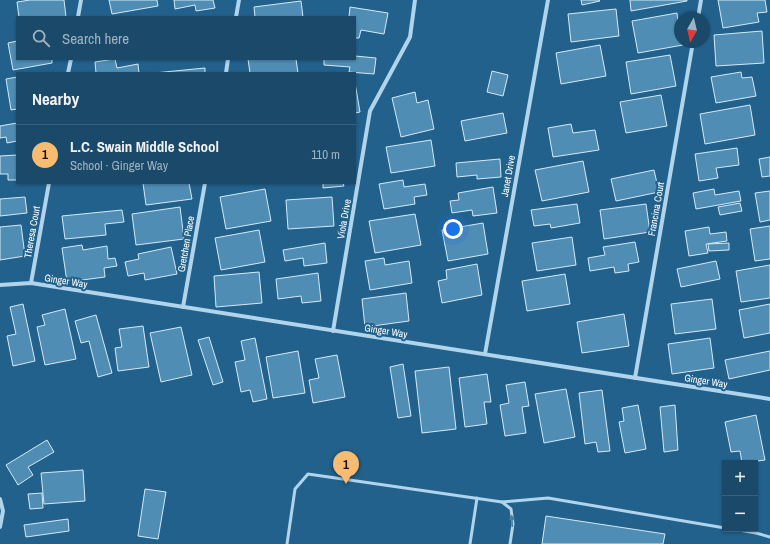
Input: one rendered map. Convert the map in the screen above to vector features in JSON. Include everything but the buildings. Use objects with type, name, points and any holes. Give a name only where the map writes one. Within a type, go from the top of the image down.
[{"type":"street","points":[[78,16],[81,0]]},
{"type":"street","points":[[236,16],[239,0]]},
{"type":"street","name":"Viola Drive","points":[[333,331],[370,111],[410,37],[415,0]]},
{"type":"street","name":"Janet Drive","points":[[485,354],[548,0]]},
{"type":"street","points":[[699,12],[701,0]]},
{"type":"street","name":"Francina Court","points":[[635,378],[692,48]]},
{"type":"street","points":[[68,72],[71,60]]},
{"type":"street","points":[[226,72],[228,60]]},
{"type":"street","name":"Theresa Court","points":[[31,283],[49,184]]},
{"type":"street","name":"Gretchen Place","points":[[182,308],[206,184]]},
{"type":"street","name":"Ginger Way","points":[[0,285],[31,283],[182,308],[770,399]]},
{"type":"street","points":[[0,498],[3,511],[0,527]]},
{"type":"lane","points":[[287,544],[295,489],[308,474],[502,502],[548,498],[722,527]]},
{"type":"lane","points":[[470,544],[476,498]]},
{"type":"lane","points":[[502,502],[511,509],[513,524],[510,544]]},
{"type":"lane","points":[[750,532],[770,537]]},
{"type":"place","name":"L.C. Swain Middle School","points":[[346,484]]}]
